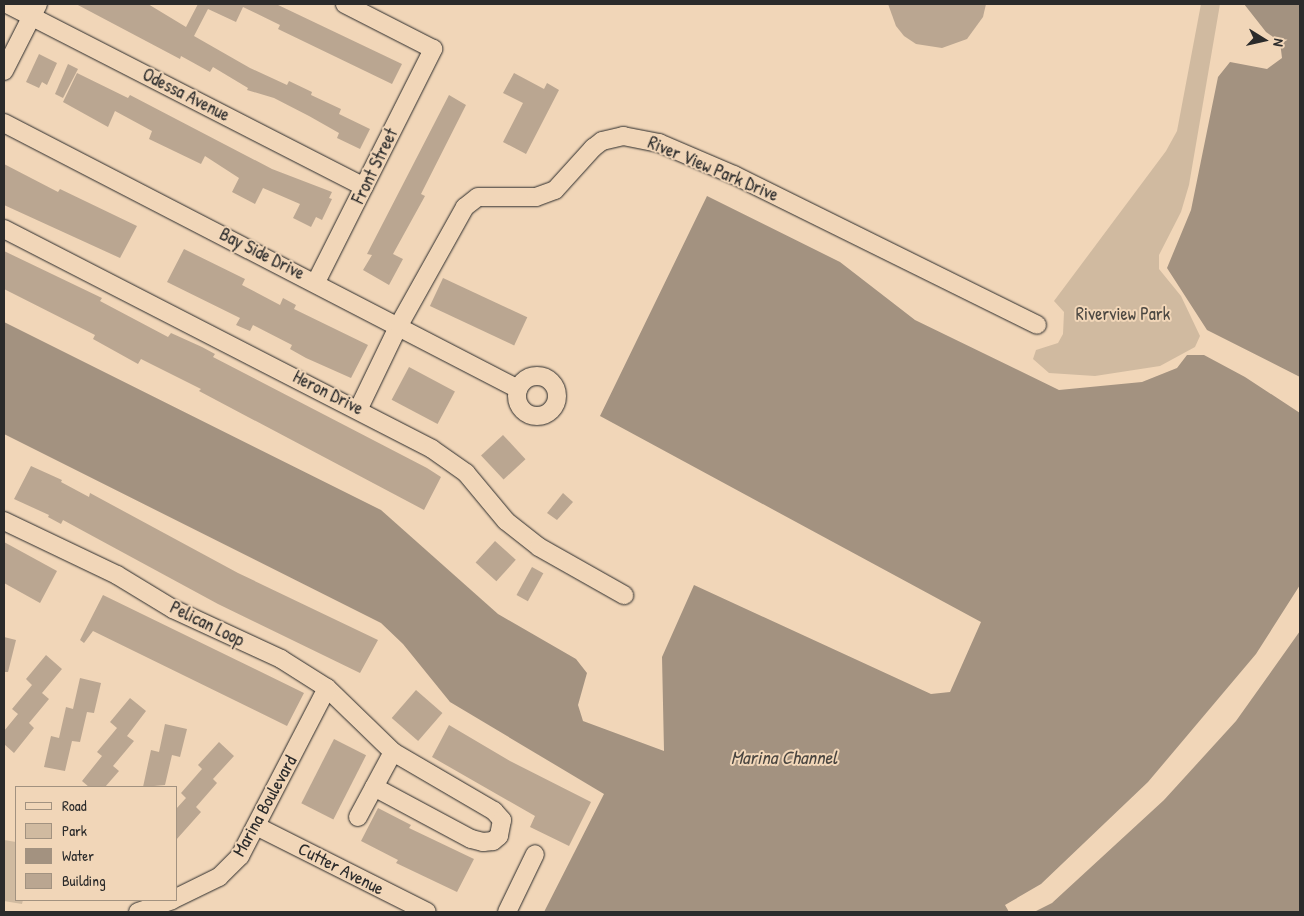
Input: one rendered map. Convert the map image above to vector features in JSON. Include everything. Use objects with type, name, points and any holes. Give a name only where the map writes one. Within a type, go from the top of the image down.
[{"type":"street","name":"Odessa Avenue","points":[[7,4],[35,10],[364,186]]},
{"type":"street","name":"Front Street","points":[[316,282],[432,49],[345,4]]},
{"type":"street","points":[[4,71],[35,10]]},
{"type":"street","name":"Bay Side Drive","points":[[4,123],[399,324],[518,389]]},
{"type":"street","name":"River View Park Drive","points":[[359,408],[399,324],[465,207],[478,197],[536,197],[555,190],[593,148],[602,141],[623,136],[660,143],[734,175],[1037,325]]},
{"type":"street","name":"Heron Drive","points":[[4,228],[359,408],[432,449],[466,472],[506,521],[539,547],[624,595]]},
{"type":"street","name":"Pelican Loop","points":[[4,521],[117,575],[173,609],[280,659],[327,688],[394,752],[494,812],[502,820],[499,836],[493,841],[483,842],[471,839],[374,787]]},
{"type":"street","name":"Marina Boulevard","points":[[178,897],[219,877],[240,856],[327,688]]},
{"type":"street","points":[[358,816],[394,752]]},
{"type":"street","name":"Cutter Avenue","points":[[256,826],[427,912]]},
{"type":"street","points":[[507,912],[535,854]]},
{"type":"street","points":[[138,912],[169,901]]},
{"type":"green space","name":"Riverview Park","points":[[1201,4],[1220,4],[1189,185],[1181,212],[1159,255],[1159,269],[1181,296],[1200,336],[1195,347],[1160,366],[1095,376],[1049,373],[1033,359],[1036,350],[1058,343],[1063,334],[1064,312],[1054,301],[1166,151],[1177,131]]},
{"type":"green space","points":[[4,840],[15,842],[15,901],[23,901],[22,904],[4,901]]},
{"type":"water","points":[[1244,4],[1300,4],[1300,377],[1207,330],[1167,268],[1191,210],[1218,77],[1230,62],[1267,69],[1282,58],[1280,42],[1266,32]]},
{"type":"water","name":"Marina Channel","points":[[707,196],[840,262],[915,320],[1059,390],[1142,382],[1177,368],[1187,355],[1204,355],[1245,377],[1300,413],[1300,585],[1256,654],[1148,782],[1041,884],[1005,905],[1009,912],[544,912],[604,794],[450,702],[403,644],[381,623],[4,434],[4,322],[381,510],[498,614],[576,659],[587,673],[578,705],[583,721],[664,751],[662,657],[694,585],[931,694],[950,692],[981,622],[600,416]]},
{"type":"water","points":[[1300,631],[1300,912],[1034,912],[1052,903],[1164,800],[1236,721]]},
{"type":"building","points":[[76,4],[148,4],[186,27],[198,4],[276,4],[402,64],[392,84],[278,29],[280,25],[243,7],[236,22],[208,9],[194,36],[250,68],[287,85],[289,81],[312,92],[311,95],[341,109],[339,114],[370,129],[360,149],[337,138],[339,133],[274,98],[247,90],[248,88],[213,67],[210,72],[181,56],[180,59]]},
{"type":"building","points":[[888,4],[986,4],[983,17],[967,39],[942,48],[916,44],[904,36],[896,26]]},
{"type":"building","points":[[39,54],[57,63],[47,85],[42,82],[39,88],[26,82]]},
{"type":"building","points":[[68,64],[78,69],[63,98],[55,94]]},
{"type":"building","points":[[77,73],[128,98],[130,95],[272,169],[332,192],[329,198],[332,199],[322,220],[316,217],[311,227],[293,218],[300,204],[263,188],[255,204],[232,192],[239,178],[205,156],[201,164],[149,139],[152,131],[115,111],[108,127],[63,102]]},
{"type":"building","points":[[514,73],[544,89],[547,83],[559,90],[526,154],[503,142],[523,103],[503,93]]},
{"type":"building","points":[[449,95],[466,105],[421,194],[425,196],[393,254],[403,259],[389,285],[363,270],[372,255],[367,254]]},
{"type":"building","points":[[4,164],[58,192],[60,189],[137,226],[120,258],[4,205]]},
{"type":"building","points":[[184,249],[245,279],[242,285],[280,305],[283,298],[296,305],[294,309],[368,345],[351,378],[306,358],[290,349],[292,345],[253,325],[250,331],[236,325],[240,318],[167,282]]},
{"type":"building","points":[[4,251],[102,298],[100,301],[168,337],[171,333],[202,347],[215,354],[213,357],[427,468],[441,477],[424,510],[199,391],[201,389],[141,359],[138,364],[93,339],[95,335],[4,289]]},
{"type":"building","points":[[443,278],[527,317],[514,345],[430,306]]},
{"type":"building","points":[[409,367],[455,391],[438,424],[392,400]]},
{"type":"building","points":[[503,435],[526,459],[504,480],[481,455]]},
{"type":"building","points":[[31,466],[62,480],[61,482],[89,497],[90,493],[238,573],[378,640],[360,673],[218,604],[63,520],[61,524],[48,517],[49,515],[14,499]]},
{"type":"building","points":[[563,493],[573,502],[557,520],[547,513]]},
{"type":"building","points":[[495,541],[516,560],[496,581],[476,563]]},
{"type":"building","points":[[4,542],[57,571],[40,603],[4,583]]},
{"type":"building","points":[[532,567],[543,573],[528,601],[516,595]]},
{"type":"building","points":[[103,595],[304,693],[287,726],[93,631],[84,643],[80,640]]},
{"type":"building","points":[[4,637],[16,640],[8,672],[4,672]]},
{"type":"building","points":[[46,655],[62,669],[42,693],[49,699],[29,723],[34,728],[14,753],[4,744],[4,731],[18,714],[12,709],[32,685],[26,679]]},
{"type":"building","points":[[80,678],[101,683],[94,713],[87,712],[80,742],[72,741],[65,771],[44,767],[51,736],[59,738],[66,707],[73,709]]},
{"type":"building","points":[[416,690],[442,713],[418,741],[392,718]]},
{"type":"building","points":[[130,698],[146,711],[127,736],[134,741],[113,766],[119,771],[106,786],[88,786],[82,781],[102,756],[97,752],[117,728],[110,722]]},
{"type":"building","points":[[165,724],[187,729],[180,757],[172,755],[165,785],[143,786],[151,750],[159,752]]},
{"type":"building","points":[[449,725],[510,761],[591,802],[569,846],[530,827],[535,816],[432,757]]},
{"type":"building","points":[[334,739],[366,755],[333,819],[301,803]]},
{"type":"building","points":[[219,742],[234,756],[213,779],[217,783],[196,807],[201,812],[178,838],[178,807],[186,798],[181,793],[202,769],[198,765]]},
{"type":"building","points":[[378,808],[411,825],[409,828],[474,859],[457,892],[396,863],[398,860],[361,841]]}]
